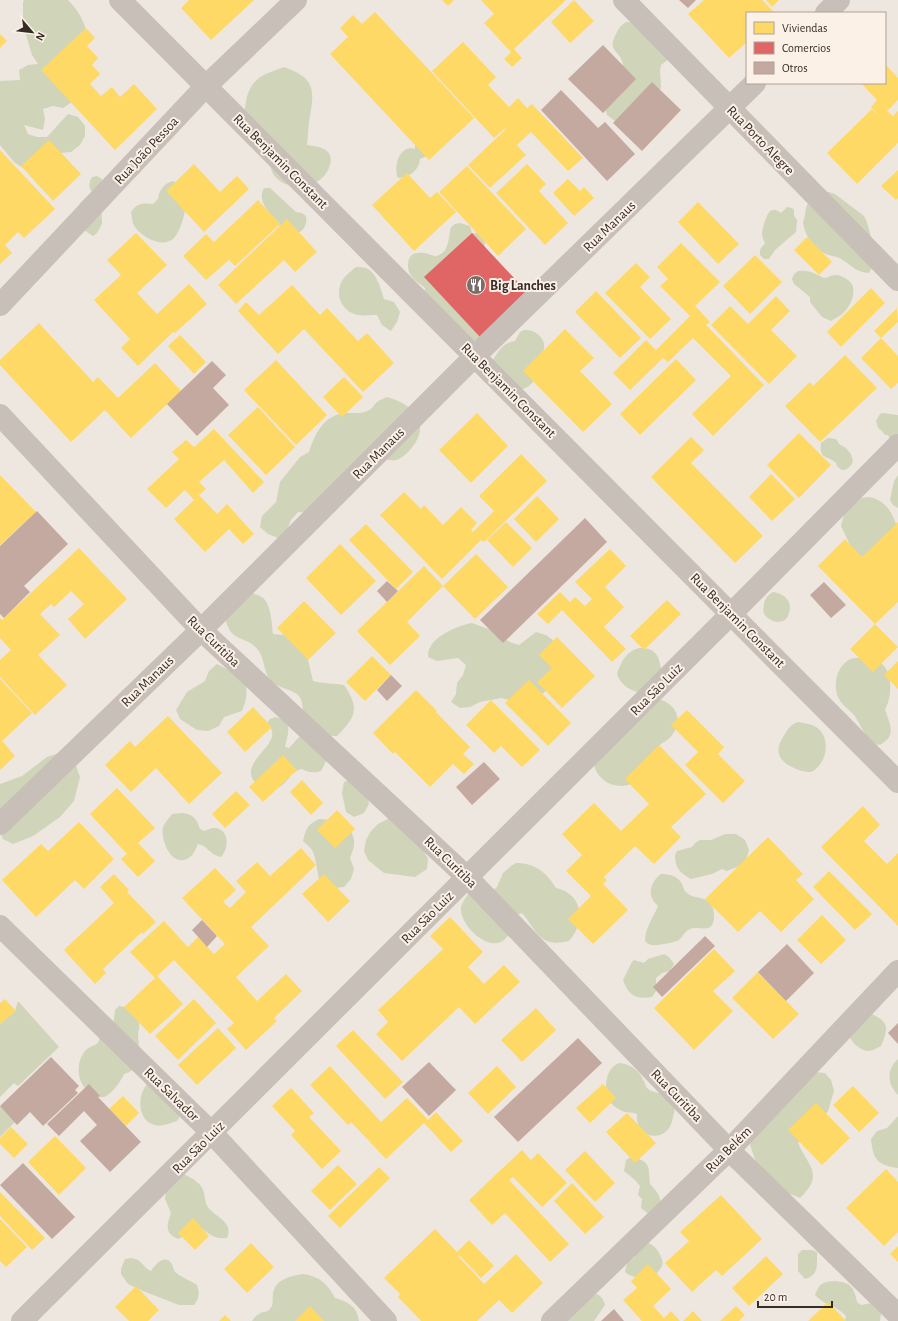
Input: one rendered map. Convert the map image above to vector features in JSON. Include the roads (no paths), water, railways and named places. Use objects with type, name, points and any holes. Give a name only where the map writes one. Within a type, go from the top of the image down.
[{"type":"street","name":"Rua Benjamin Constant","points":[[120,0],[898,782]]},
{"type":"street","name":"Rua João Pessoa","points":[[0,305],[206,86],[296,0]]},
{"type":"street","name":"Rua Porto Alegre","points":[[624,0],[898,280]]},
{"type":"street","points":[[827,12],[839,0]]},
{"type":"street","name":"Rua Manaus","points":[[0,824],[201,630],[475,356],[755,84]]},
{"type":"street","name":"Rua Curitiba","points":[[0,415],[201,630],[467,876],[729,1150],[898,1315]]},
{"type":"street","name":"Rua São Luiz","points":[[22,1321],[212,1133],[467,876],[732,614],[898,446]]},
{"type":"street","name":"Rua Salvador","points":[[0,926],[212,1133],[386,1321]]},
{"type":"street","name":"Rua Belém","points":[[552,1321],[729,1150],[898,971]]},
{"type":"place","name":"Big Lanches","points":[[476,285]]}]
